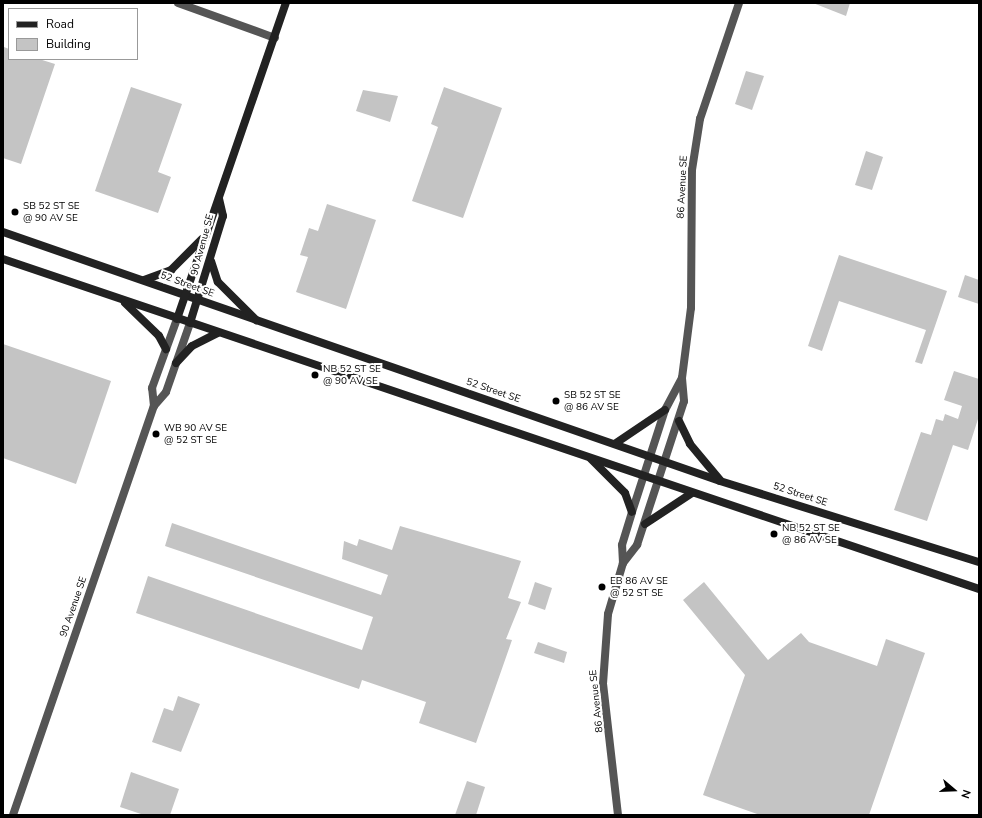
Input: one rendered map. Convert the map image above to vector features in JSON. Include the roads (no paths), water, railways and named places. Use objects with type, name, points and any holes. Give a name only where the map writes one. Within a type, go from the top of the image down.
[{"type":"main road","name":"90 Avenue SE","points":[[177,319],[204,237],[219,198],[286,3]]},
{"type":"main road","name":"90 Avenue SE","points":[[190,323],[223,216],[219,198]]},
{"type":"main road","name":"52 Street SE","points":[[3,232],[186,294],[259,323],[616,443],[720,481],[979,562]]},
{"type":"main road","points":[[144,280],[165,274],[180,264],[204,237]]},
{"type":"main road","points":[[3,259],[122,301],[979,589]]},
{"type":"main road","points":[[210,261],[218,282],[259,323]]},
{"type":"main road","points":[[122,301],[159,336],[166,349]]},
{"type":"main road","points":[[176,363],[192,346],[218,333]]},
{"type":"main road","points":[[616,443],[666,410]]},
{"type":"main road","points":[[679,421],[690,444],[720,481]]},
{"type":"main road","points":[[589,457],[625,492],[632,512]]},
{"type":"main road","points":[[645,524],[667,506],[692,493]]},
{"type":"street","points":[[178,3],[274,38]]},
{"type":"street","name":"86 Avenue SE","points":[[623,563],[638,545],[679,421],[684,401],[682,378],[691,308],[692,170],[700,119],[739,3]]},
{"type":"street","name":"90 Avenue SE","points":[[154,406],[152,388],[177,319]]},
{"type":"street","name":"90 Avenue SE","points":[[13,815],[154,406],[166,392],[190,323]]},
{"type":"street","name":"86 Avenue SE","points":[[618,815],[603,684],[603,648],[608,614],[623,563],[622,545],[666,410],[682,378]]},
{"type":"place","name":"SB 52 ST SE @ 90 AV SE","points":[[15,212]]},
{"type":"place","name":"NB 52 ST SE @ 90 AV SE","points":[[315,375]]},
{"type":"place","name":"SB 52 ST SE @ 86 AV SE","points":[[556,401]]},
{"type":"place","name":"WB 90 AV SE @ 52 ST SE","points":[[156,434]]},
{"type":"place","name":"NB 52 ST SE @ 86 AV SE","points":[[774,534]]},
{"type":"place","name":"EB 86 AV SE @ 52 ST SE","points":[[602,587]]}]
